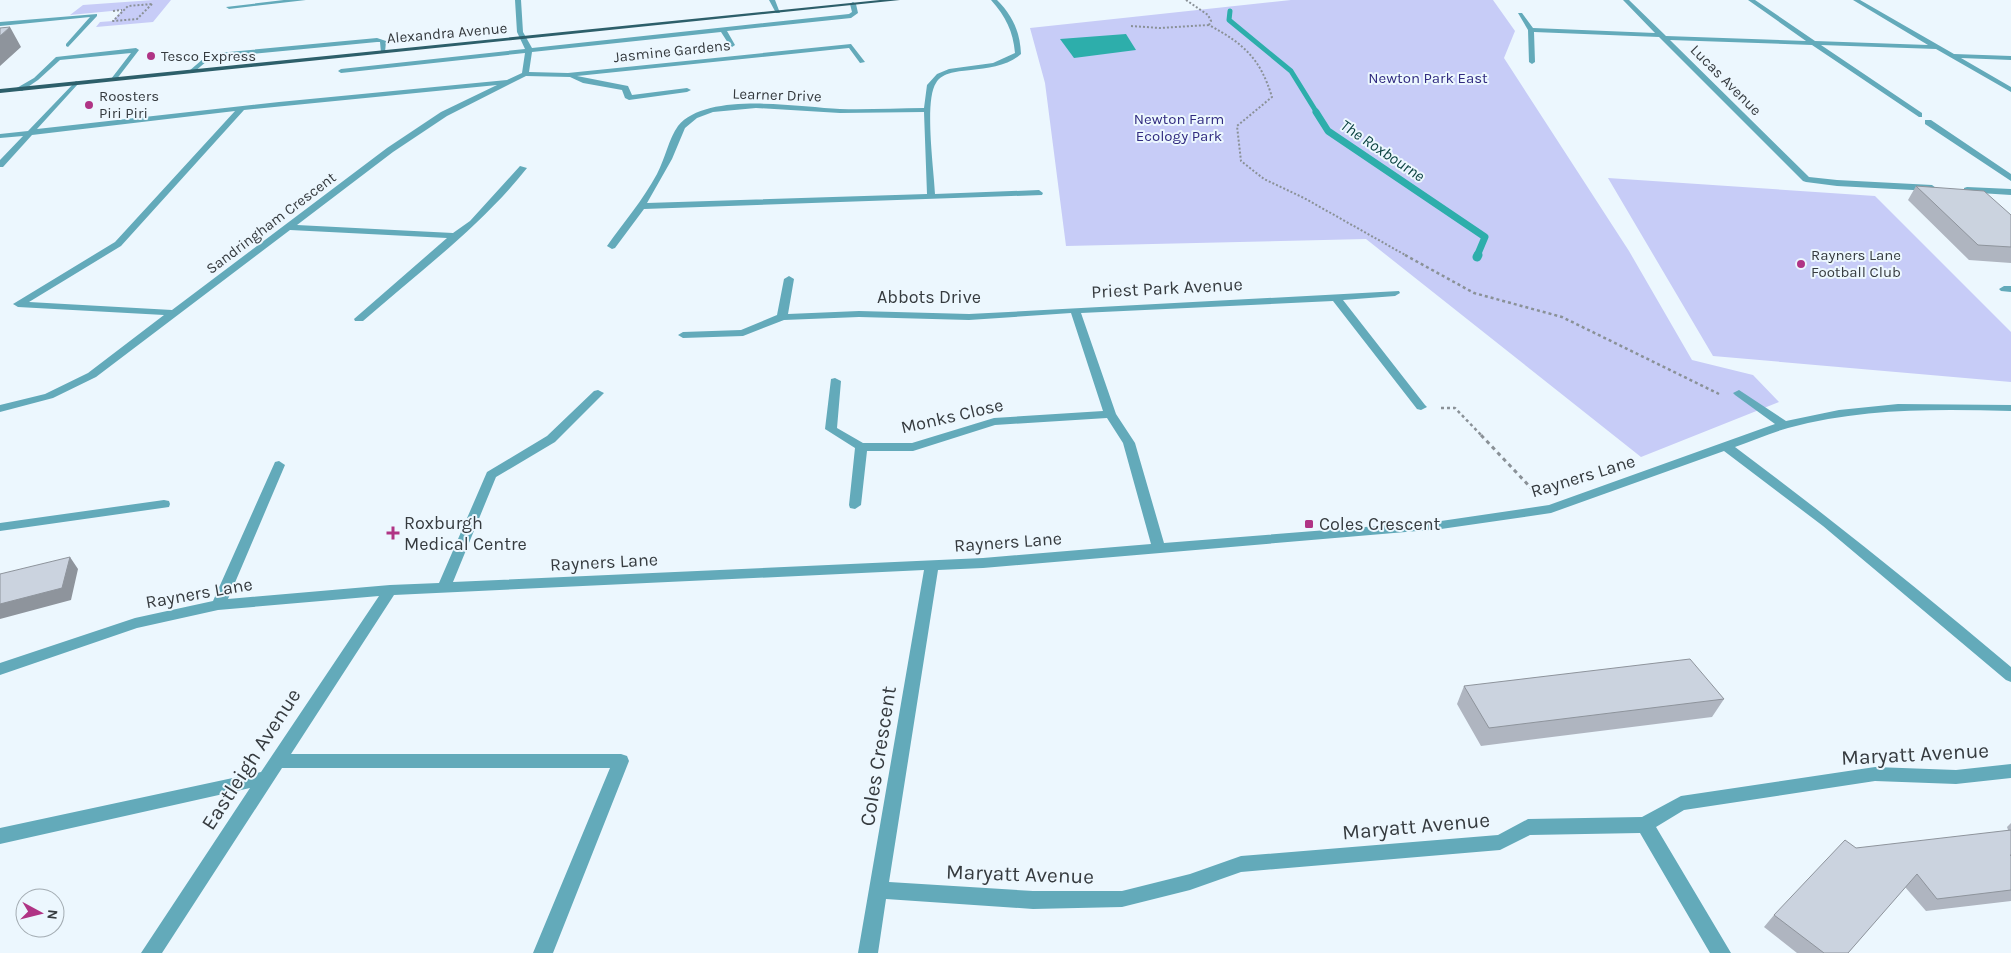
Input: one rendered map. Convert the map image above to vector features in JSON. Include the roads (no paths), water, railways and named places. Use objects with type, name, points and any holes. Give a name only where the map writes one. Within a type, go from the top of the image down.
[{"type":"main road","name":"Alexandra Avenue","points":[[0,91],[897,0]]},
{"type":"street","points":[[229,7],[303,0]]},
{"type":"street","points":[[518,0],[520,32],[529,47],[525,74]]},
{"type":"street","points":[[772,0],[778,12]]},
{"type":"street","points":[[930,196],[927,110],[931,85],[936,77],[951,71],[1006,62],[1018,54],[1012,20],[994,0]]},
{"type":"street","name":"Lucas Avenue","points":[[1626,0],[1806,179],[1837,183],[1945,189]]},
{"type":"street","points":[[1751,0],[1919,115]]},
{"type":"street","points":[[1856,0],[2011,90]]},
{"type":"street","points":[[342,72],[851,16],[855,13],[853,4]]},
{"type":"street","points":[[1520,14],[1531,30],[1532,62]]},
{"type":"street","points":[[0,24],[95,15],[68,45]]},
{"type":"street","points":[[1531,30],[1937,47]]},
{"type":"street","points":[[724,31],[732,45]]},
{"type":"street","points":[[192,71],[205,60],[218,55],[294,47],[377,40],[383,41],[383,52]]},
{"type":"street","name":"Jasmine Gardens","points":[[525,74],[568,75],[851,46],[862,62]]},
{"type":"street","points":[[19,89],[36,79],[58,58],[136,50],[114,79]]},
{"type":"street","points":[[1953,56],[2011,58]]},
{"type":"street","name":"Sandringham Crescent","points":[[0,410],[48,396],[92,375],[390,150],[444,114],[525,74]]},
{"type":"street","points":[[568,75],[583,81],[625,88],[629,98],[687,90]]},
{"type":"street","points":[[0,136],[405,91],[511,82]]},
{"type":"street","points":[[0,165],[76,83]]},
{"type":"street","name":"Learner Drive","points":[[612,246],[642,206],[668,162],[682,126],[692,115],[716,108],[741,106],[842,111],[927,110]]},
{"type":"street","points":[[175,312],[18,304],[118,244],[240,110]]},
{"type":"street","points":[[1928,122],[2011,178]]},
{"type":"street","points":[[359,319],[455,236],[473,223],[523,168]]},
{"type":"street","points":[[1954,189],[2011,192]]},
{"type":"street","points":[[642,206],[1039,193]]},
{"type":"street","points":[[288,227],[455,236]]},
{"type":"street","points":[[782,317],[789,280]]},
{"type":"street","name":"Priest Park Avenue","points":[[1159,548],[1129,443],[1110,414],[1075,310],[1336,298],[1395,293]]},
{"type":"street","points":[[1336,298],[1421,407]]},
{"type":"street","name":"Abbots Drive","points":[[683,335],[743,333],[782,317],[859,314],[969,317],[1075,310]]},
{"type":"street","points":[[835,381],[831,429],[861,447],[855,505]]},
{"type":"street","points":[[444,588],[491,475],[551,439],[598,393]]},
{"type":"street","points":[[1739,393],[1784,425]]},
{"type":"street","name":"Rayners Lane","points":[[0,669],[135,623],[218,605],[390,590],[932,566],[1441,525],[1551,509],[1728,447],[1784,425],[1839,413],[1898,407],[2011,408]]},
{"type":"street","name":"Monks Close","points":[[861,447],[913,447],[994,422],[1110,414]]},
{"type":"street","points":[[1728,447],[1828,523],[2011,676]]},
{"type":"street","points":[[218,605],[279,465]]},
{"type":"street","points":[[0,527],[164,504]]},
{"type":"street","name":"Coles Crescent","points":[[868,953],[932,566]]},
{"type":"street","name":"Eastleigh Avenue","points":[[150,953],[390,590]]},
{"type":"street","points":[[277,761],[621,761],[543,953]]},
{"type":"street","name":"Maryatt Avenue","points":[[879,890],[1033,900],[1122,899],[1190,882],[1240,864],[1500,842],[1528,828],[1645,825],[1681,803],[1875,774],[1956,777],[2011,771]]},
{"type":"street","points":[[0,836],[265,778]]},
{"type":"street","points":[[1645,825],[1721,953]]},
{"type":"waterway","name":"The Roxbourne","points":[[1230,11],[1229,20],[1291,71],[1317,113]]},
{"type":"waterway","name":"The Roxbourne","points":[[1316,112],[1328,131],[1485,237],[1477,256]]},
{"type":"place","name":"Tesco Express","points":[[151,56]]},
{"type":"place","name":"Roosters Piri Piri","points":[[89,105]]},
{"type":"place","name":"Rayners Lane Football Club","points":[[1801,264]]},
{"type":"place","name":"Coles Crescent","points":[[1309,524]]},
{"type":"place","name":"Roxburgh Medical Centre","points":[[393,533]]},
{"type":"park label","name":"Newton Park East","points":[[1428,78]]},
{"type":"park label","name":"Newton Farm Ecology Park","points":[[1179,128]]}]
